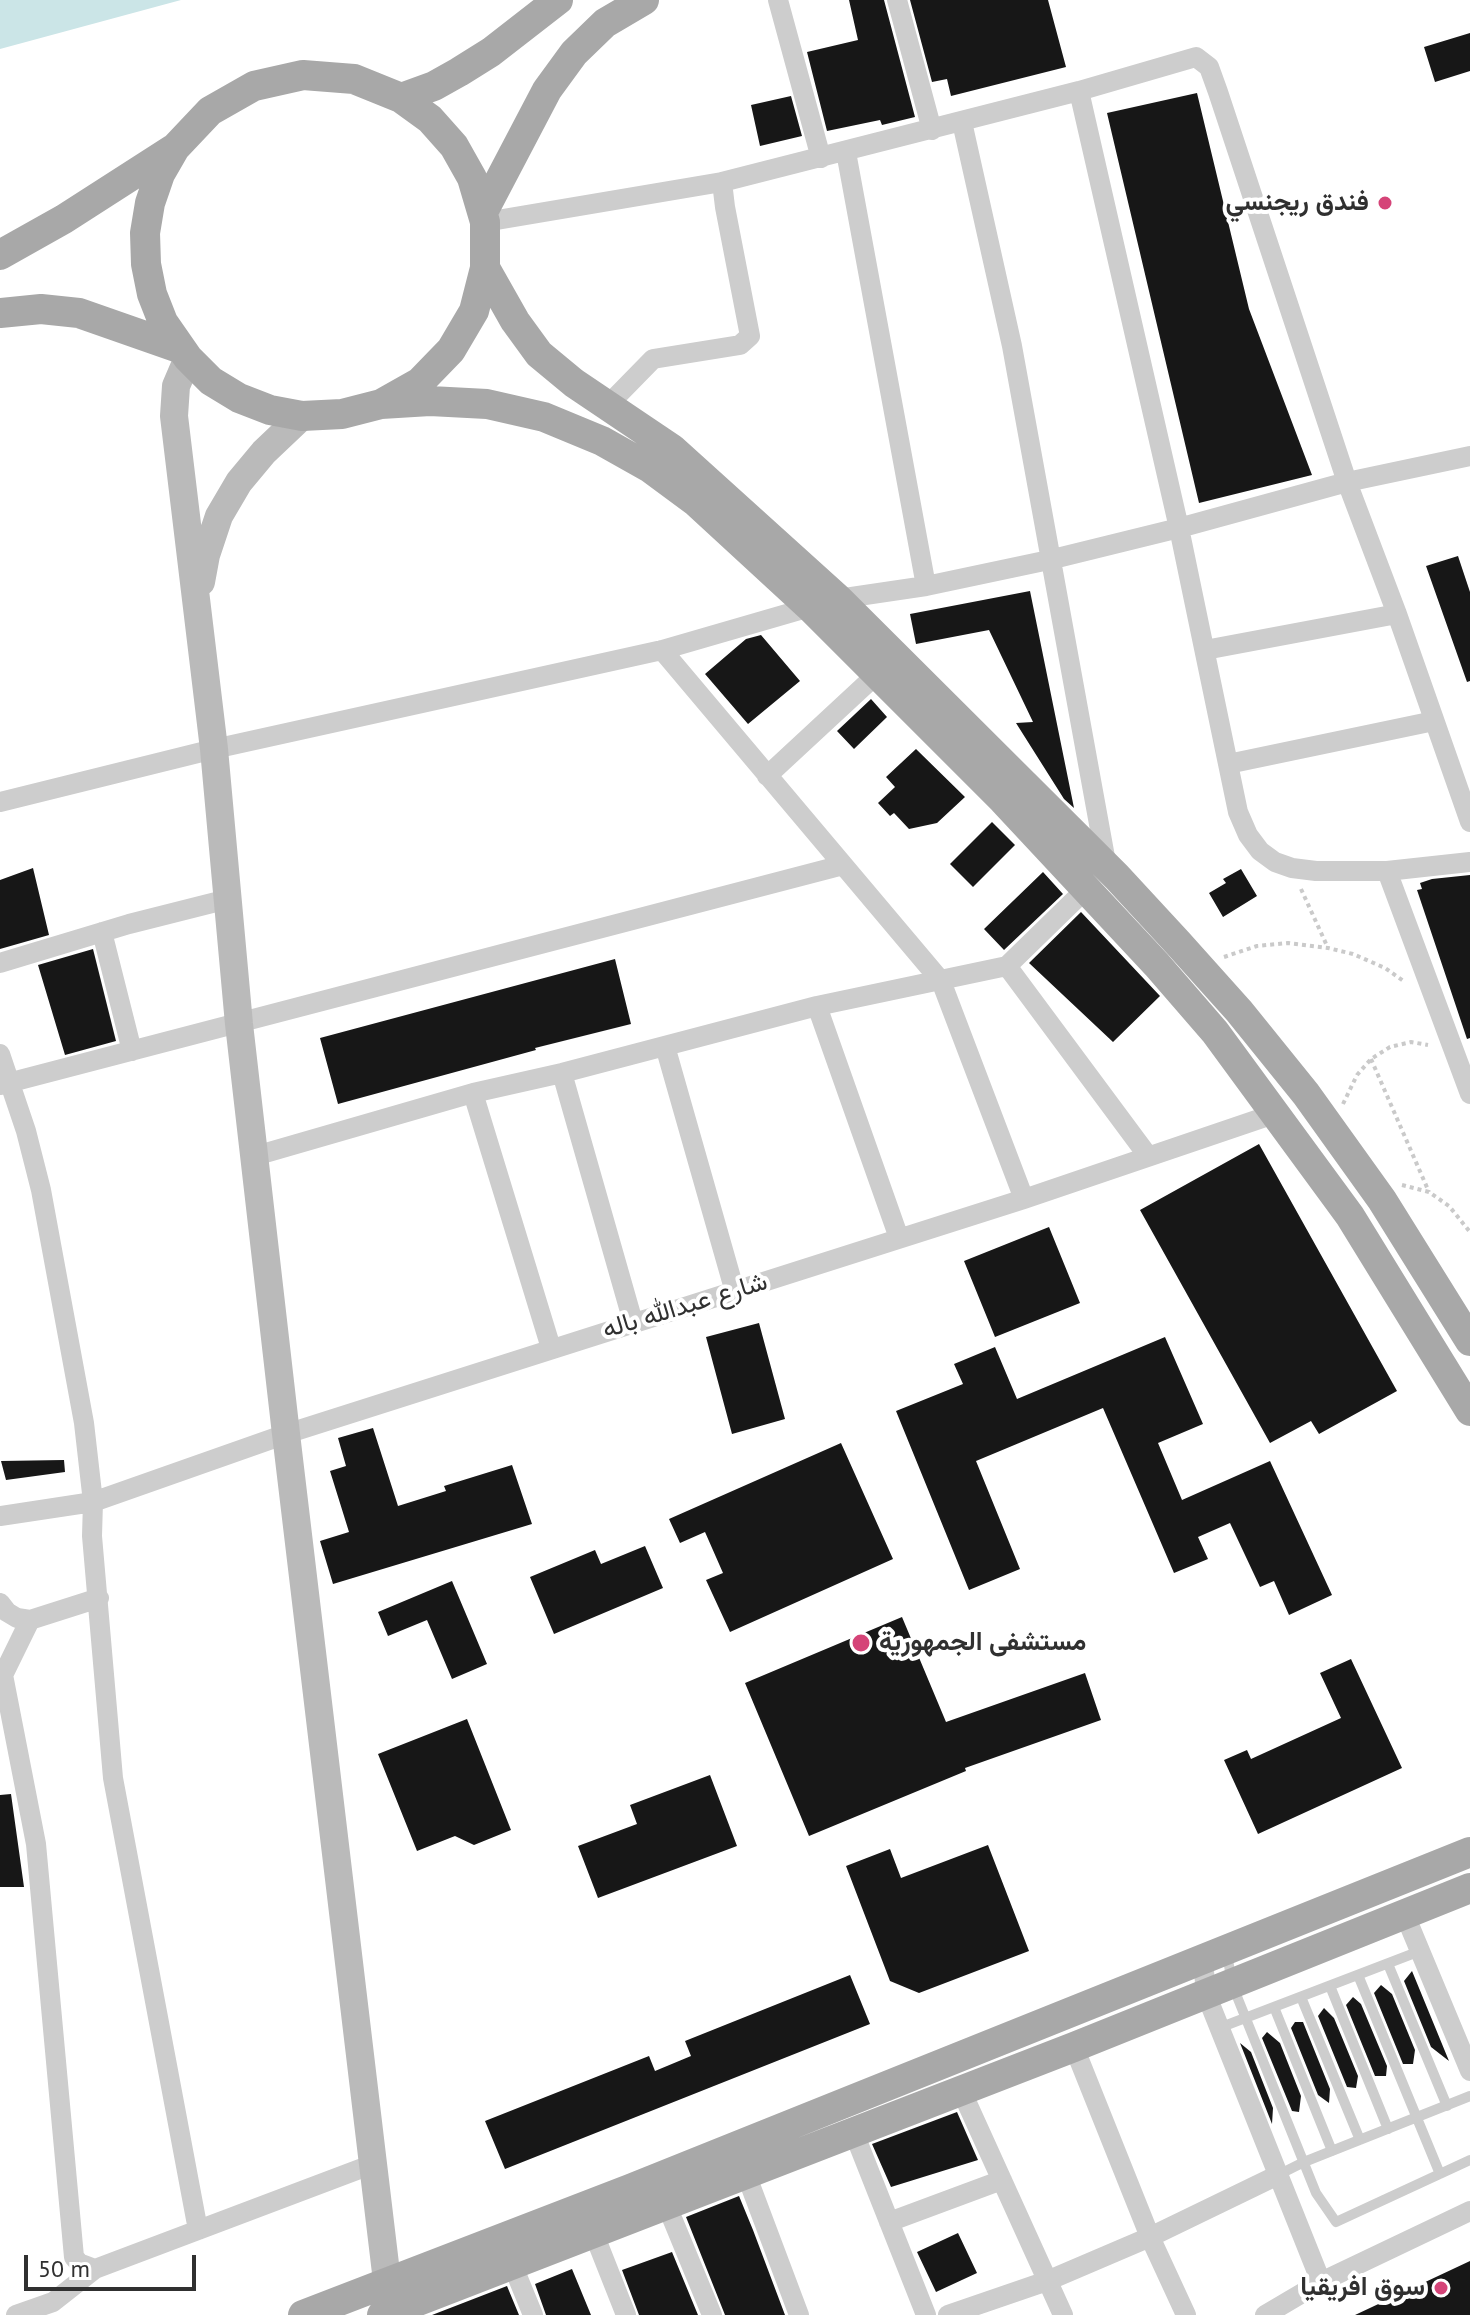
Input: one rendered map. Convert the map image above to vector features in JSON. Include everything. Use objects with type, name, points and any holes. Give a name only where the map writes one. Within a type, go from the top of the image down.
[{"type":"main road","points":[[401,98],[434,86],[469,65],[558,0]]},
{"type":"main road","points":[[484,217],[547,90],[574,53],[605,23],[644,0]]},
{"type":"main road","points":[[0,255],[64,219],[175,148],[210,111],[254,86],[303,75],[354,79],[401,98],[430,119],[454,146],[472,178],[484,217],[485,268],[474,311],[451,350],[420,382],[381,404]]},
{"type":"main road","points":[[175,148],[155,189],[145,233],[146,264],[152,294],[163,322],[183,353],[211,381],[239,398],[270,410],[302,416],[342,414],[381,404],[430,401],[487,404],[544,417],[602,441],[650,468],[696,502],[824,603],[877,674],[1003,800],[1200,967],[1268,1046],[1382,1200],[1470,1341]]},
{"type":"main road","points":[[485,268],[515,321],[539,354],[574,383],[672,449],[1097,878],[1277,1113],[1350,1216],[1470,1411]]},
{"type":"main road","points":[[0,313],[41,309],[79,313],[183,353]]},
{"type":"main road","points":[[303,2315],[630,2189],[1470,1852]]},
{"type":"main road","points":[[391,2313],[1074,2047],[1470,1888]]},
{"type":"street","points":[[778,0],[821,158]]},
{"type":"street","points":[[897,0],[932,130]]},
{"type":"street","points":[[484,217],[722,182],[932,130],[1196,57],[1209,67],[1347,482],[1470,822]]},
{"type":"street","points":[[1079,91],[1179,528],[1238,812],[1248,835],[1268,857],[1292,868],[1316,871],[1387,871],[1470,862]]},
{"type":"street","points":[[255,1156],[473,1093],[562,1073],[817,1006],[1007,966],[1097,878],[1049,560],[1012,346],[962,122]]},
{"type":"street","points":[[846,152],[926,586]]},
{"type":"street","points":[[608,405],[653,359],[740,345],[750,336],[722,182]]},
{"type":"street","points":[[183,353],[174,416],[214,749],[239,1024],[391,2313]]},
{"type":"street","points":[[197,603],[206,555],[219,516],[239,482],[264,452],[302,416]]},
{"type":"street","points":[[0,802],[214,749],[662,650],[824,603],[926,586],[1049,560],[1347,482],[1470,456]]},
{"type":"street","points":[[1205,650],[1397,614]]},
{"type":"street","points":[[662,650],[941,981],[1024,1199]]},
{"type":"street","points":[[767,776],[877,674]]},
{"type":"street","points":[[1228,764],[1434,721]]},
{"type":"street","points":[[1450,767],[1470,761]]},
{"type":"street","points":[[4,1084],[843,865]]},
{"type":"street","points":[[1387,871],[1470,1094]]},
{"type":"street","points":[[0,963],[228,899]]},
{"type":"street","points":[[102,932],[132,1051]]},
{"type":"street","points":[[1007,966],[1148,1156]]},
{"type":"street","points":[[817,1006],[899,1238]]},
{"type":"street","points":[[665,1046],[735,1292]]},
{"type":"street","points":[[0,1054],[4,1084],[26,1131],[41,1190],[84,1423],[93,1502],[92,1536],[113,1778],[198,2230]]},
{"type":"street","points":[[562,1073],[633,1322]]},
{"type":"street","points":[[473,1093],[551,1348]]},
{"type":"street","name":"شارع عبدالله باله","points":[[0,1516],[93,1502],[286,1434],[1024,1199],[1277,1113]]},
{"type":"street","points":[[0,1603],[17,1618],[30,1620],[99,1598]]},
{"type":"street","points":[[30,1620],[2,1675],[36,1844],[74,2257],[79,2263],[95,2269]]},
{"type":"street","points":[[1405,1915],[1470,2071]]},
{"type":"street","points":[[1215,1956],[1219,2028],[1321,2282]]},
{"type":"street","points":[[1074,2047],[1150,2237],[1186,2315]]},
{"type":"street","points":[[961,2090],[1063,2315]]},
{"type":"street","points":[[854,2133],[926,2315]]},
{"type":"street","points":[[16,2315],[53,2302],[95,2269],[373,2164]]},
{"type":"street","points":[[746,2174],[799,2315]]},
{"type":"street","points":[[948,2315],[1047,2281],[1150,2237],[1278,2175]]},
{"type":"street","points":[[889,2222],[1002,2180]]},
{"type":"street","points":[[667,2206],[712,2315]]},
{"type":"street","points":[[1265,2315],[1321,2282],[1470,2211]]},
{"type":"street","points":[[594,2234],[626,2315]]},
{"type":"street","points":[[513,2266],[533,2315]]},
{"type":"lane","points":[[1219,2028],[1420,1951]]},
{"type":"lane","points":[[1215,1956],[1219,1989],[1246,2018],[1316,2193],[1336,2222],[1470,2160]]},
{"type":"lane","points":[[1388,1964],[1447,2106]]},
{"type":"lane","points":[[1358,1975],[1440,2174]]},
{"type":"lane","points":[[1330,1986],[1388,2129]]},
{"type":"lane","points":[[1301,1997],[1360,2140]]},
{"type":"lane","points":[[1274,2007],[1332,2151]]},
{"type":"lane","points":[[1278,2175],[1470,2096]]},
{"type":"path","points":[[1292,868],[1328,948]]},
{"type":"path","points":[[1200,967],[1257,946],[1288,943],[1353,954],[1385,968],[1409,985]]},
{"type":"path","points":[[1335,1135],[1346,1094],[1371,1059],[1390,1047],[1411,1042],[1430,1045],[1456,1057]]},
{"type":"path","points":[[1371,1059],[1429,1192],[1449,1206],[1470,1232]]},
{"type":"water","points":[[0,0],[181,0],[0,49]]},
{"type":"building","points":[[849,0],[884,0],[915,117],[882,125],[880,120],[827,131],[807,52],[858,40]]},
{"type":"building","points":[[910,0],[1048,0],[1066,67],[951,96],[947,79],[932,82]]},
{"type":"building","points":[[1470,33],[1470,71],[1435,82],[1424,47]]},
{"type":"building","points":[[1197,93],[1249,309],[1312,475],[1199,503],[1107,113]]},
{"type":"building","points":[[791,96],[802,136],[760,146],[751,105]]},
{"type":"building","points":[[1458,556],[1470,592],[1470,681],[1467,682],[1426,566]]},
{"type":"building","points":[[1030,591],[1074,808],[1064,799],[1016,723],[1033,722],[989,630],[916,644],[910,614]]},
{"type":"building","points":[[761,635],[800,681],[748,724],[705,674],[746,639]]},
{"type":"building","points":[[871,699],[887,717],[854,749],[837,731]]},
{"type":"building","points":[[916,749],[965,797],[937,823],[909,829],[894,813],[890,816],[878,803],[895,787],[886,777]]},
{"type":"building","points":[[992,822],[1015,845],[973,887],[950,864]]},
{"type":"building","points":[[33,868],[49,935],[0,949],[0,880]]},
{"type":"building","points":[[1241,869],[1257,896],[1223,917],[1209,893],[1226,883],[1223,879]]},
{"type":"building","points":[[1043,872],[1063,894],[1004,950],[984,929]]},
{"type":"building","points":[[1470,875],[1470,1038],[1467,1039],[1417,890],[1422,889],[1420,883],[1432,879]]},
{"type":"building","points":[[1081,912],[1160,996],[1113,1042],[1029,963]]},
{"type":"building","points":[[93,949],[116,1041],[65,1055],[38,965]]},
{"type":"building","points":[[615,959],[631,1024],[338,1104],[320,1038]]},
{"type":"building","points":[[1259,1144],[1397,1391],[1319,1434],[1311,1421],[1270,1443],[1140,1210]]},
{"type":"building","points":[[1049,1227],[1080,1303],[995,1337],[964,1261]]},
{"type":"building","points":[[759,1323],[785,1419],[732,1434],[706,1337]]},
{"type":"building","points":[[1165,1337],[1203,1424],[1158,1443],[1182,1500],[1270,1461],[1332,1595],[1289,1615],[1274,1581],[1260,1587],[1230,1523],[1198,1537],[1208,1559],[1174,1573],[1103,1408],[976,1461],[1020,1569],[969,1590],[896,1411],[963,1384],[954,1364],[995,1347],[1017,1399]]},
{"type":"building","points":[[373,1428],[398,1506],[446,1491],[444,1486],[512,1465],[532,1524],[333,1584],[320,1541],[349,1532],[330,1471],[346,1466],[338,1438]]},
{"type":"building","points":[[841,1443],[893,1559],[730,1632],[706,1580],[723,1573],[705,1532],[680,1543],[669,1519]]},
{"type":"building","points":[[64,1460],[65,1472],[6,1480],[1,1461]]},
{"type":"building","points":[[645,1546],[663,1588],[554,1634],[530,1577],[595,1550],[601,1564]]},
{"type":"building","points":[[452,1581],[487,1664],[452,1679],[427,1620],[388,1636],[378,1612]]},
{"type":"building","points":[[902,1617],[946,1722],[1085,1673],[1101,1720],[965,1768],[966,1771],[809,1836],[745,1683]]},
{"type":"building","points":[[1351,1659],[1402,1768],[1258,1834],[1224,1760],[1247,1750],[1251,1759],[1341,1718],[1320,1673]]},
{"type":"building","points":[[467,1719],[511,1830],[474,1845],[455,1836],[417,1851],[378,1754]]},
{"type":"building","points":[[710,1775],[737,1846],[598,1898],[578,1846],[637,1824],[630,1805]]},
{"type":"building","points":[[11,1794],[24,1887],[0,1887],[0,1795]]},
{"type":"building","points":[[988,1845],[1029,1951],[919,1993],[890,1981],[846,1866],[890,1849],[901,1878]]},
{"type":"building","points":[[1412,1971],[1449,2061],[1431,2047],[1404,1981]]},
{"type":"building","points":[[850,1975],[870,2024],[505,2169],[485,2121],[649,2056],[655,2071],[691,2056],[685,2041]]},
{"type":"building","points":[[1381,1985],[1392,1994],[1415,2050],[1413,2064],[1403,2064],[1374,1993]]},
{"type":"building","points":[[1353,1997],[1361,2004],[1387,2066],[1386,2076],[1375,2076],[1346,2005]]},
{"type":"building","points":[[1324,2008],[1334,2018],[1358,2076],[1356,2088],[1347,2087],[1318,2016]]},
{"type":"building","points":[[1295,2022],[1303,2022],[1330,2089],[1329,2103],[1318,2095],[1291,2028]]},
{"type":"building","points":[[1267,2032],[1280,2043],[1301,2096],[1299,2112],[1292,2111],[1262,2038]]},
{"type":"building","points":[[1240,2043],[1251,2052],[1273,2108],[1272,2124]]},
{"type":"building","points":[[957,2112],[978,2160],[891,2187],[872,2144]]},
{"type":"building","points":[[739,2196],[785,2315],[725,2315],[686,2217]]},
{"type":"building","points":[[958,2233],[977,2273],[936,2292],[917,2252]]},
{"type":"building","points":[[672,2252],[698,2315],[639,2315],[622,2270]]},
{"type":"building","name":"سوق افريقيا","points":[[1470,2261],[1470,2315],[1355,2315]]},
{"type":"building","points":[[572,2269],[591,2315],[546,2315],[535,2284]]},
{"type":"building","points":[[507,2286],[519,2315],[432,2315]]},
{"type":"place","name":"فندق ريجنسي","points":[[1385,203]]},
{"type":"place","name":"مستشفى الجمهورية","points":[[861,1643]]},
{"type":"place","name":"سوق افريقيا","points":[[1441,2288]]}]
